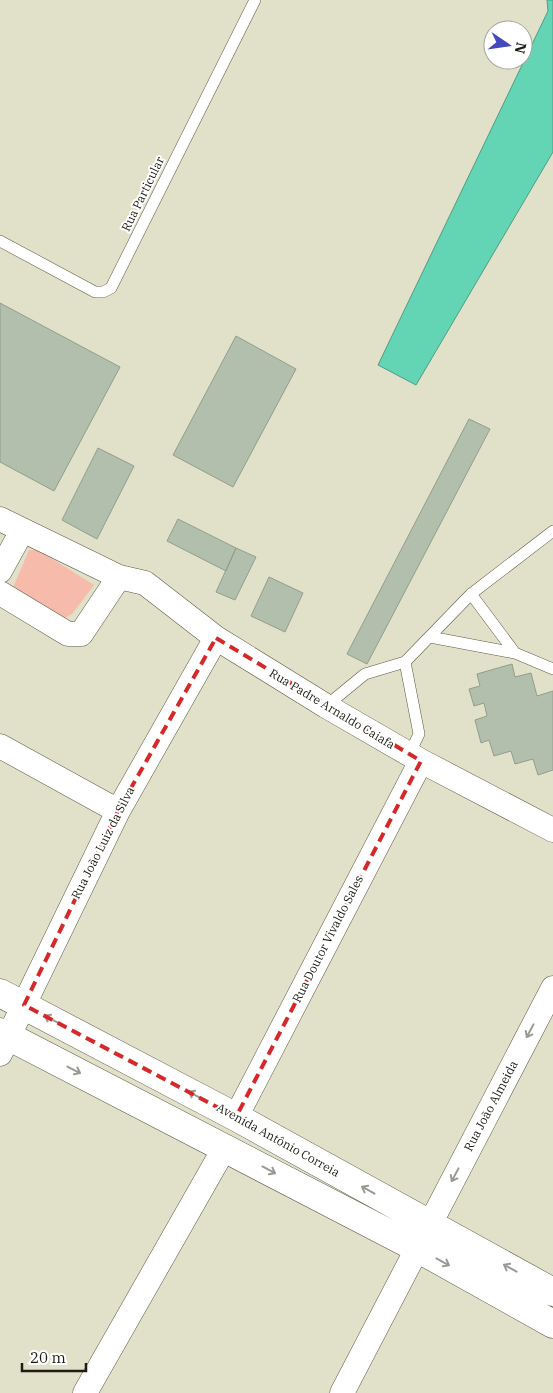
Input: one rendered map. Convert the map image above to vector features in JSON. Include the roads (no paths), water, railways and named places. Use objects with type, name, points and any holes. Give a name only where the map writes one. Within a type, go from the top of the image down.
[{"type":"street","name":"Rua Padre Arnaldo Caiafa","points":[[0,519],[119,577],[145,583],[216,638],[326,706],[415,758],[553,830]]},
{"type":"street","points":[[0,571],[22,530]]},
{"type":"street","points":[[0,592],[68,634],[81,634],[119,577]]},
{"type":"street","name":"Rua João Luiz da Silva","points":[[3,1041],[24,1005],[118,811],[216,638]]},
{"type":"street","points":[[0,746],[118,811]]},
{"type":"street","name":"Rua Doutor Vivaldo Sales","points":[[236,1117],[415,758]]},
{"type":"street","name":"Rua João Almeida","points":[[417,1248],[553,988]]},
{"type":"street","name":"Avenida Antônio Correia","points":[[0,992],[236,1117],[553,1292]]},
{"type":"street","points":[[3,1041],[225,1147],[417,1248],[553,1324]]},
{"type":"street","points":[[85,1393],[225,1147]]},
{"type":"street","points":[[342,1393],[417,1248]]},
{"type":"lane","name":"Rua Particular","points":[[0,241],[95,292],[103,292],[111,288],[255,0]]},
{"type":"lane","points":[[326,706],[365,674],[405,662],[471,594],[553,531]]},
{"type":"lane","points":[[471,594],[515,652]]},
{"type":"lane","points":[[430,637],[515,652],[553,669]]},
{"type":"lane","points":[[405,662],[419,734],[415,758]]},
{"type":"water","points":[[547,0],[553,0],[553,152],[416,385],[378,365],[520,70],[533,70],[533,42],[548,11]]}]
